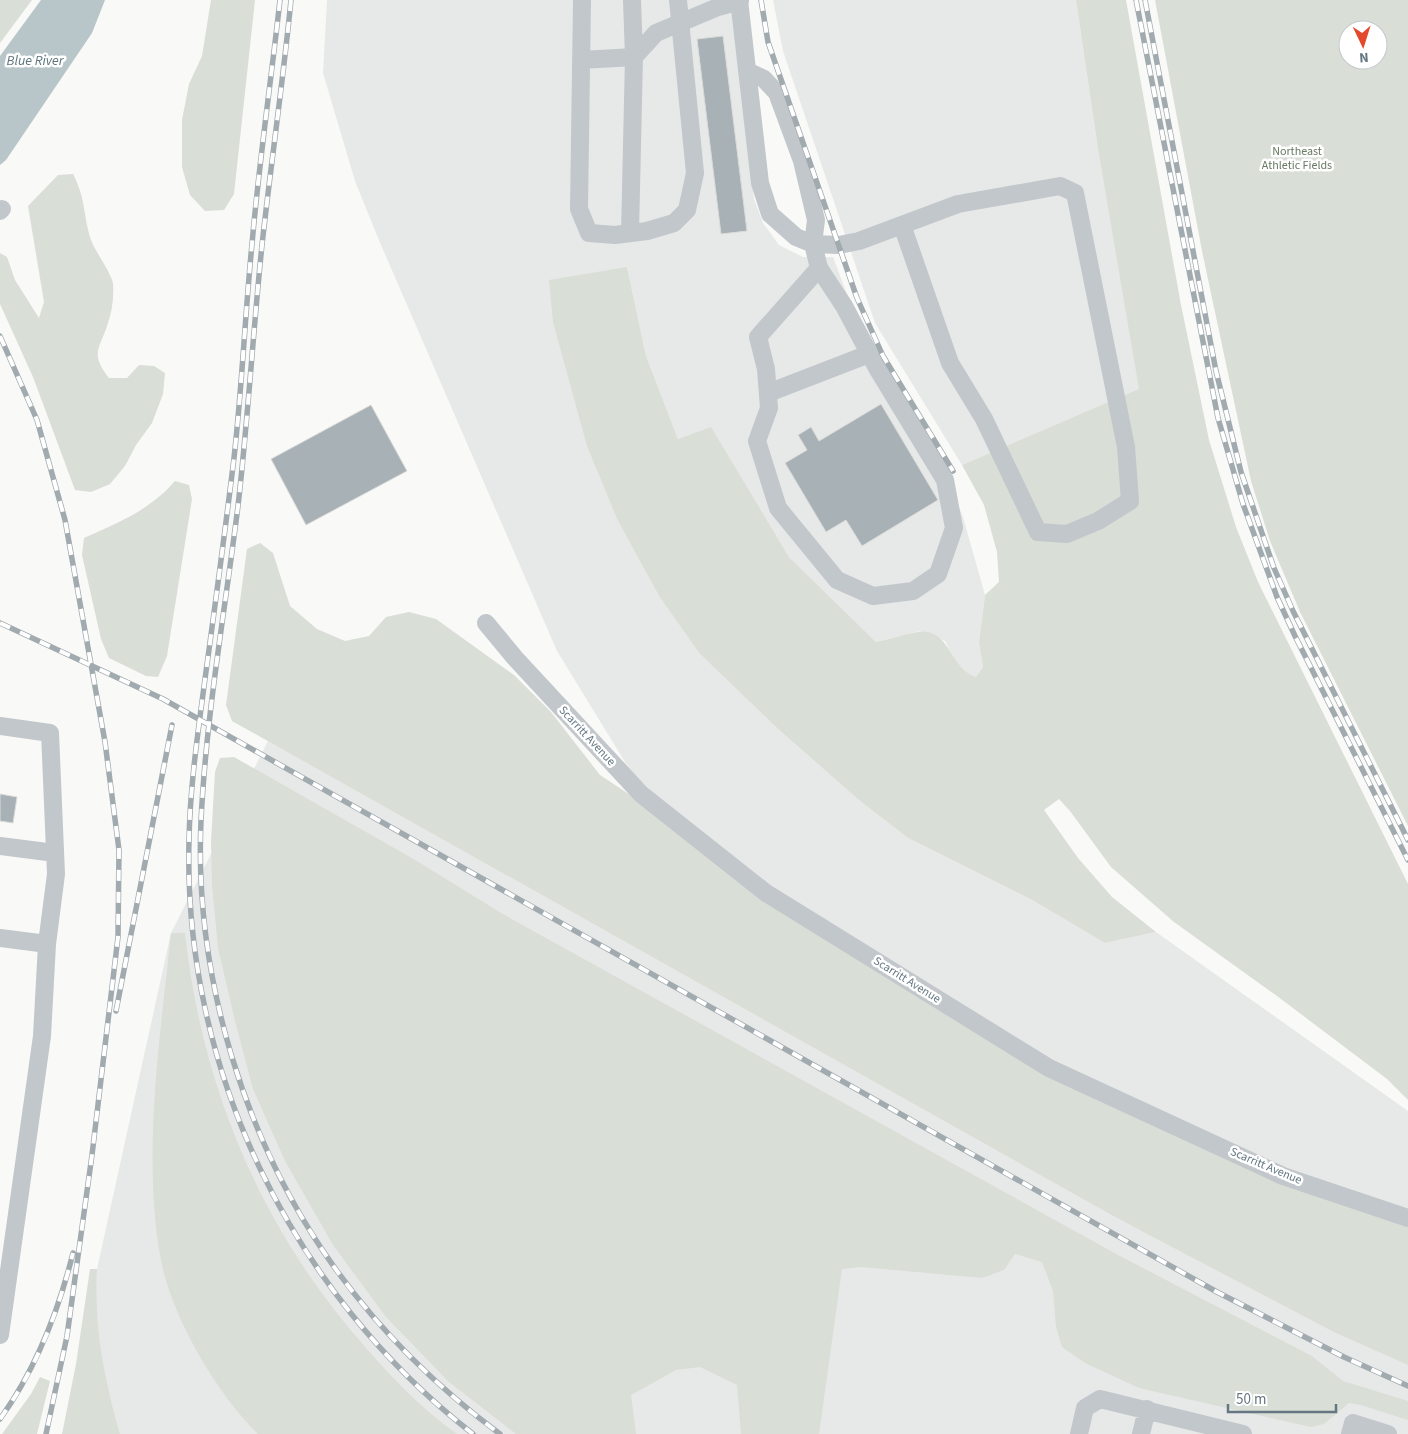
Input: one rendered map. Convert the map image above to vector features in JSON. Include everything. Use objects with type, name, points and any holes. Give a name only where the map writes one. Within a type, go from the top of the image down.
[{"type":"lane","points":[[582,0],[579,209],[589,233],[615,235],[646,232],[674,223],[687,210],[695,174],[678,0]]},
{"type":"lane","points":[[630,233],[634,57],[632,0]]},
{"type":"lane","points":[[581,60],[634,57],[656,33],[718,7],[740,1],[760,183],[770,214],[796,237],[813,244],[839,245],[859,241],[902,225],[968,202],[1060,186],[1075,193],[1126,447],[1130,501],[1098,521],[1067,534],[1038,532],[984,419],[950,363],[902,225]]},
{"type":"lane","points":[[747,71],[764,79],[777,93],[802,162],[816,220],[813,244],[819,268],[844,306],[869,354],[945,480],[954,528],[938,574],[913,591],[873,596],[837,580],[778,508],[757,441],[769,408],[766,368],[758,337],[819,268]]},
{"type":"lane","points":[[768,393],[869,354]]},
{"type":"lane","name":"Scarritt Avenue","points":[[486,622],[515,658],[641,794],[766,893],[1049,1068],[1283,1176],[1408,1218]]},
{"type":"lane","points":[[0,726],[50,733],[56,874],[47,944],[42,1036],[6,1247],[0,1335]]},
{"type":"lane","points":[[0,846],[55,854]]},
{"type":"lane","points":[[0,938],[47,944]]},
{"type":"lane","points":[[1079,1434],[1085,1408],[1100,1399],[1147,1409],[1216,1430],[1243,1434]]},
{"type":"lane","points":[[1141,1434],[1147,1409]]},
{"type":"lane","points":[[1350,1434],[1353,1423],[1388,1434]]},
{"type":"shaded area","points":[[327,0],[730,0],[754,199],[763,223],[779,245],[803,257],[833,257],[862,334],[946,476],[963,517],[985,595],[979,643],[983,667],[976,677],[969,675],[956,662],[945,641],[920,631],[876,642],[789,557],[711,428],[678,439],[646,356],[627,267],[618,521],[659,596],[699,653],[778,729],[860,801],[908,838],[1032,900],[1105,943],[1156,932],[1408,1111],[1408,1216],[1243,1160],[969,1019],[668,821],[625,762],[557,651],[378,238],[355,181],[323,73]]},
{"type":"shaded area","points":[[773,0],[1076,0],[1098,149],[1140,389],[962,465],[875,323],[783,51]]},
{"type":"shaded area","points":[[268,741],[1115,1217],[1408,1364],[1408,1434],[120,1434],[103,1371],[95,1303],[97,1269],[171,933]]},
{"type":"green space","points":[[0,0],[32,0],[0,43]]},
{"type":"green space","points":[[211,0],[255,0],[234,194],[224,210],[205,211],[190,195],[182,167],[182,120],[189,84],[202,56]]},
{"type":"green space","points":[[1076,0],[1126,0],[1181,305],[1209,440],[1236,527],[1258,582],[1408,884],[1408,1100],[1387,1079],[1277,996],[1174,922],[1111,867],[1059,799],[1044,810],[1078,858],[1112,897],[1156,932],[1105,943],[1032,900],[908,838],[860,801],[778,729],[699,653],[659,596],[618,521],[587,446],[553,322],[549,280],[627,267],[646,356],[678,439],[711,427],[789,557],[876,642],[918,632],[929,632],[944,642],[967,673],[976,677],[983,667],[979,643],[985,595],[999,582],[997,552],[984,505],[962,465],[1139,389],[1098,149]]},
{"type":"green space","name":"Northeast Athletic Fields","points":[[1155,0],[1408,0],[1408,826],[1300,612],[1270,541],[1251,481],[1202,251]]},
{"type":"green space","points":[[73,174],[80,191],[91,240],[113,284],[113,300],[109,321],[98,352],[103,370],[109,378],[127,378],[139,365],[154,366],[165,373],[163,394],[152,423],[136,445],[125,466],[110,484],[91,492],[75,490],[33,377],[0,304],[0,253],[7,257],[15,280],[39,318],[44,302],[28,206],[58,175]]},
{"type":"green space","points":[[175,481],[189,485],[192,499],[167,656],[158,677],[146,676],[109,658],[101,639],[82,555],[84,538],[133,515],[155,500]]},
{"type":"green space","points":[[260,543],[273,553],[290,606],[317,629],[345,641],[369,636],[386,617],[409,612],[436,619],[514,675],[551,712],[600,775],[969,1019],[1243,1160],[1408,1216],[1408,1365],[1334,1332],[1115,1217],[232,721],[226,705],[247,549]]},
{"type":"green space","points":[[234,757],[417,861],[501,913],[1118,1255],[1312,1356],[1343,1381],[1408,1401],[1408,1420],[1349,1403],[1324,1424],[1311,1427],[1139,1388],[1085,1363],[1062,1347],[1056,1327],[1053,1291],[1042,1262],[1015,1254],[1004,1270],[982,1278],[861,1267],[842,1269],[819,1434],[741,1434],[737,1385],[700,1367],[676,1370],[631,1395],[636,1434],[516,1434],[449,1382],[386,1317],[333,1245],[285,1161],[253,1089],[218,948],[212,884],[211,841],[215,772],[220,758]]},
{"type":"green space","points":[[171,933],[185,933],[193,991],[206,1047],[222,1102],[243,1155],[268,1206],[296,1256],[329,1303],[366,1348],[409,1394],[457,1434],[258,1434],[228,1399],[200,1356],[176,1310],[168,1287],[162,1265],[156,1225],[153,1184],[154,1099]]},
{"type":"green space","points":[[90,1269],[97,1269],[97,1312],[101,1353],[120,1434],[62,1434],[76,1364]]},
{"type":"green space","points":[[40,1377],[50,1381],[37,1434],[2,1434],[31,1394]]},
{"type":"water","name":"Blue River","points":[[41,0],[105,0],[92,33],[6,160],[0,165],[0,56]]},
{"type":"building","points":[[723,36],[747,231],[721,234],[697,39]]},
{"type":"building","points":[[881,404],[938,500],[862,546],[846,520],[826,532],[785,463],[807,450],[798,435],[811,427],[819,441]]},
{"type":"building","points":[[371,405],[407,471],[306,525],[271,459]]},
{"type":"building","points":[[0,794],[17,797],[13,823],[0,821]]},
{"type":"railway","points":[[280,0],[255,214],[234,458],[193,779],[189,840],[192,926],[205,1010],[228,1092],[261,1170],[302,1245],[351,1314],[409,1377],[473,1434]]},
{"type":"railway","points":[[291,0],[262,245],[238,506],[211,702],[203,781],[201,880],[206,939],[217,998],[232,1057],[252,1114],[276,1169],[304,1222],[354,1294],[392,1338],[433,1379],[500,1434]]},
{"type":"railway","points":[[761,0],[768,42],[857,298],[883,356],[953,471]]},
{"type":"railway","points":[[1136,0],[1218,418],[1243,504],[1277,597],[1295,636],[1408,860]]},
{"type":"railway","points":[[1145,0],[1216,371],[1241,472],[1274,568],[1293,611],[1408,840]]},
{"type":"railway","points":[[0,336],[37,420],[65,520],[105,742],[119,850],[118,937],[92,1155],[67,1336],[46,1434]]},
{"type":"railway","points":[[0,623],[163,699],[1217,1292],[1344,1357],[1408,1386]]},
{"type":"railway","points":[[116,1011],[172,725]]},
{"type":"railway","points":[[0,1419],[13,1400],[44,1340],[53,1319],[73,1253]]}]
